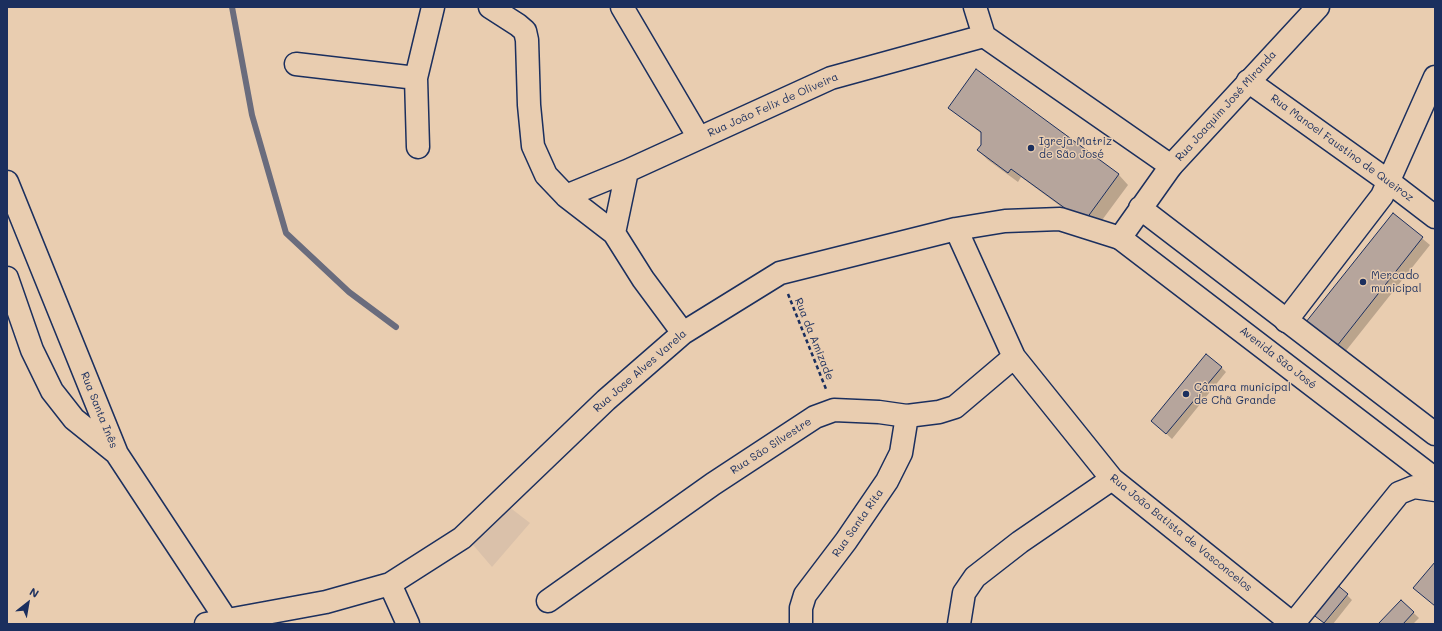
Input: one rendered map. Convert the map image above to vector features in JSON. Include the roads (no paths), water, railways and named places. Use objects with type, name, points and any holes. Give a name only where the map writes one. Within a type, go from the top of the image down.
[{"type":"street","points":[[418,147],[416,78],[433,7]]},
{"type":"street","points":[[490,7],[525,31],[528,40],[529,105],[533,146],[546,175],[566,196],[614,233],[643,279],[683,333]]},
{"type":"street","points":[[622,7],[699,138]]},
{"type":"street","points":[[975,7],[984,36],[1171,166]]},
{"type":"street","name":"Rua Joaquim José Miranda","points":[[1120,238],[1171,166],[1248,80],[1318,7]]},
{"type":"street","name":"Rua João Felix de Oliveira","points":[[566,196],[627,171],[831,78],[984,36]]},
{"type":"street","points":[[296,64],[416,78]]},
{"type":"street","points":[[1286,321],[1382,196],[1435,77]]},
{"type":"street","name":"Rua Manoel Faustino de Queiroz","points":[[1248,80],[1388,181],[1435,217]]},
{"type":"street","points":[[614,233],[627,171]]},
{"type":"street","name":"Rua Santa Inês","points":[[7,182],[117,454],[228,622]]},
{"type":"street","points":[[1140,208],[1435,434]]},
{"type":"street","name":"Rua Jose Alves Varela","points":[[206,624],[228,622],[326,602],[390,584],[462,538],[606,400],[683,333],[780,273],[956,229],[1005,221],[1060,219],[1120,238]]},
{"type":"street","name":"Rua João Batista de Vasconcelos","points":[[956,229],[1014,357],[1112,479],[1293,624]]},
{"type":"street","name":"Avenida São José","points":[[1120,238],[1435,479]]},
{"type":"street","points":[[7,278],[32,350],[52,391],[74,419],[117,454]]},
{"type":"street","name":"Rua São Silvestre","points":[[548,601],[712,484],[816,417],[834,410],[879,412],[907,416],[940,412],[956,407],[1014,357]]},
{"type":"street","name":"Rua Santa Rita","points":[[802,624],[801,608],[805,595],[850,535],[886,481],[901,453],[907,416]]},
{"type":"street","points":[[959,624],[964,593],[975,577],[1020,542],[1112,479]]},
{"type":"street","points":[[1293,624],[1399,493],[1406,489],[1414,488],[1435,490]]},
{"type":"street","points":[[390,584],[408,624]]},
{"type":"waterway","points":[[232,7],[252,115],[286,233],[349,292],[396,327]]},
{"type":"place","name":"Igreja Matriz de São José","points":[[1031,148]]},
{"type":"place","name":"Mercado municipal","points":[[1363,282]]},
{"type":"place","name":"Câmara municipal de Chã Grande","points":[[1186,394]]}]
